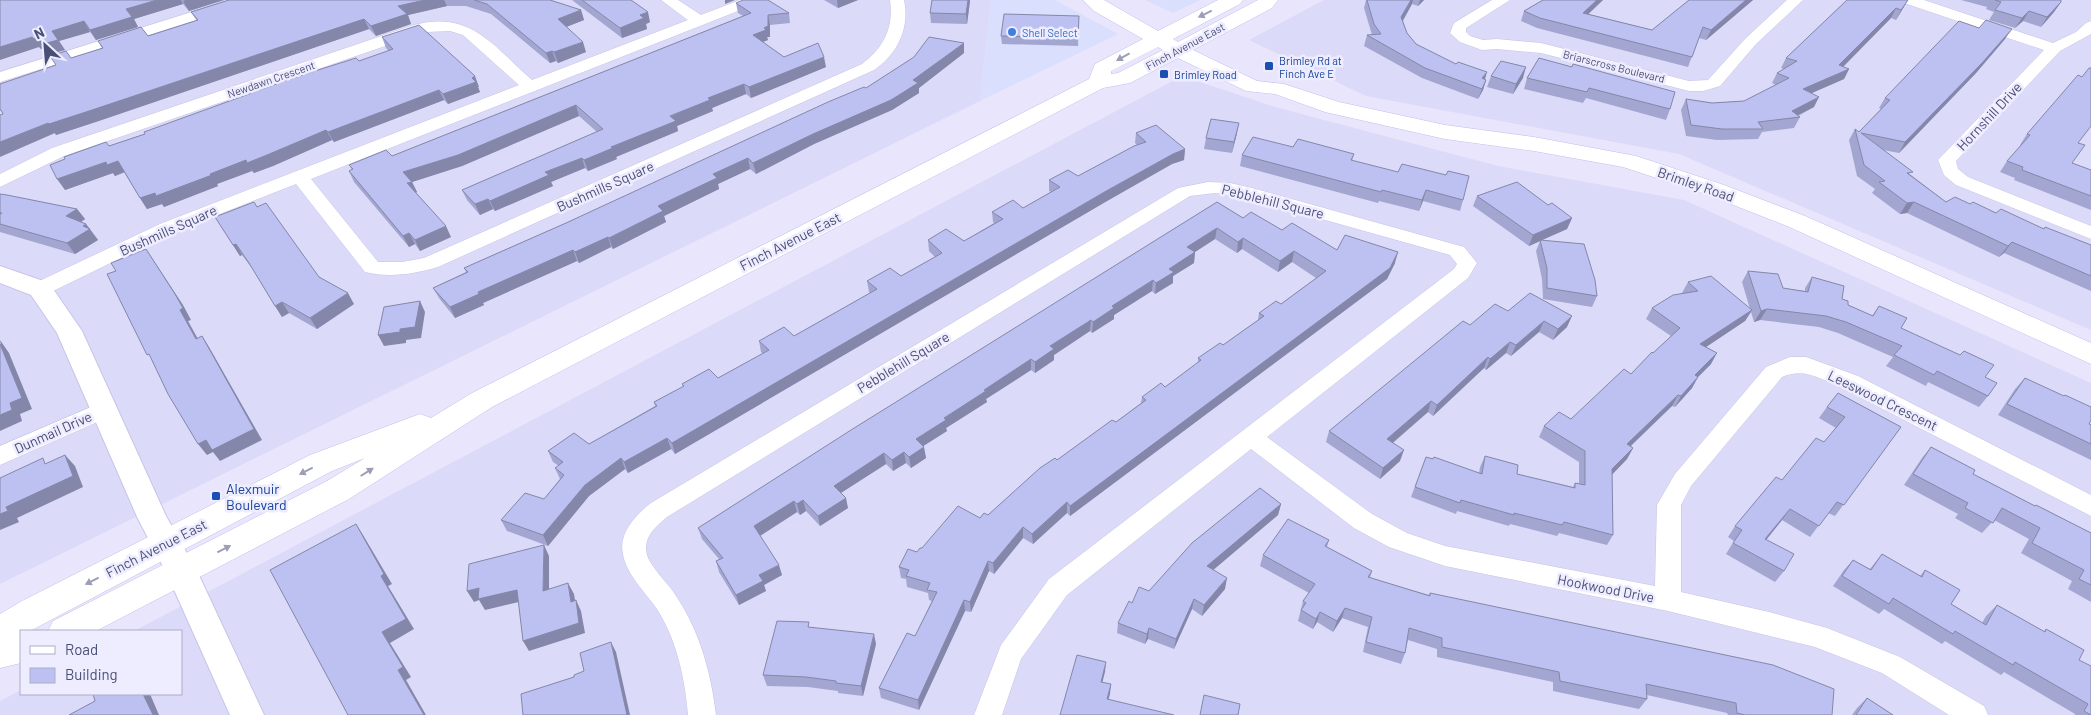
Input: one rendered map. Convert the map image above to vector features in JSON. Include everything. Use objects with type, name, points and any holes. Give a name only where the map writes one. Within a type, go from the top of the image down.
[{"type":"main road","name":"Brimley Road","points":[[1093,0],[1100,7],[1197,40],[1269,75],[1277,88]]},
{"type":"main road","name":"Finch Avenue East","points":[[1098,82],[1102,68],[1165,29],[1233,0]]},
{"type":"main road","name":"Finch Avenue East","points":[[0,632],[34,611],[338,490],[482,400],[1098,82],[1123,79],[1265,4],[1268,0]]},
{"type":"main road","name":"Brimley Road","points":[[1165,29],[1179,50],[1253,87],[1277,88],[1333,107],[1445,132],[1534,144],[1628,161],[1716,190],[1796,221],[2091,354]]},
{"type":"main road","name":"Finch Avenue East","points":[[66,630],[174,556]]},
{"type":"main road","points":[[0,653],[20,648]]},
{"type":"street","points":[[0,77],[245,0]]},
{"type":"street","points":[[668,0],[700,21]]},
{"type":"street","name":"Bushmills Square","points":[[40,290],[167,228],[753,0]]},
{"type":"street","name":"Bushmills Square","points":[[300,177],[372,267],[400,270],[422,266],[474,245],[868,67],[881,57],[889,46],[899,13],[897,0]]},
{"type":"street","name":"Briarscross Boulevard","points":[[1503,0],[1459,26],[1458,33],[1482,46],[1497,44],[1540,48],[1689,86],[1703,86],[1714,83],[1751,41],[1796,0]]},
{"type":"street","points":[[1909,0],[2054,48]]},
{"type":"street","name":"Newdawn Crescent","points":[[0,182],[17,171],[58,152],[419,28],[442,24],[458,27],[468,32],[530,87]]},
{"type":"street","name":"Hornshill Drive","points":[[2091,26],[2081,35],[2054,48],[1948,160],[1950,171],[1962,180],[2091,233]]},
{"type":"street","name":"Pebblehill Square","points":[[702,715],[696,673],[683,629],[635,556],[637,532],[646,520],[659,510],[1184,192],[1202,187],[1222,187],[1246,192],[1457,251],[1467,264],[1461,273],[1252,438],[1058,587],[1010,653],[988,715]]},
{"type":"street","points":[[0,274],[25,282],[40,290],[69,331],[154,519],[174,556],[247,715]]},
{"type":"street","name":"Leeswood Crescent","points":[[1668,600],[1669,505],[1683,480],[1774,372],[1790,365],[1806,365],[1850,382],[2091,506]]},
{"type":"street","name":"Dunmail Drive","points":[[0,456],[105,409]]},
{"type":"street","name":"Hookwood Drive","points":[[1252,438],[1364,521],[1398,540],[1445,556],[1668,600],[1818,636],[1890,665],[1974,715]]},
{"type":"shaded area","points":[[0,0],[991,0],[980,101],[0,584]]},
{"type":"shaded area","points":[[991,0],[1055,0],[1118,34],[980,101]]},
{"type":"shaded area","points":[[1145,0],[1200,0],[1173,13]]},
{"type":"shaded area","points":[[1324,0],[2091,0],[2091,330],[1679,154],[1366,96],[1249,40]]},
{"type":"shaded area","points":[[1182,76],[1275,107],[1498,166],[1684,200],[2091,383],[2091,715],[0,715],[0,701],[20,691],[20,695],[182,695],[182,630],[136,630]]},
{"type":"building","points":[[0,0],[157,0],[126,9],[132,17],[90,30],[84,21],[52,31],[58,40],[43,44],[39,37],[34,39],[32,37],[0,47]]},
{"type":"building","points":[[229,0],[425,0],[398,6],[407,14],[371,26],[364,19],[48,123],[0,142],[0,115],[3,114],[0,110],[0,84],[56,65],[50,56],[66,51],[71,58],[103,48],[98,41],[141,27],[148,36],[198,20],[191,12]]},
{"type":"building","points":[[474,0],[550,0],[581,10],[558,19],[583,42],[546,53],[487,4]]},
{"type":"building","points":[[582,0],[631,0],[648,12],[640,15],[644,18],[620,28]]},
{"type":"building","points":[[743,0],[768,0],[789,13],[768,15],[768,26],[764,28],[766,30],[753,35],[784,57],[818,43],[824,57],[749,87],[744,84],[708,98],[710,100],[670,116],[676,121],[584,160],[582,158],[545,172],[549,175],[490,201],[488,199],[475,204],[462,190],[603,129],[576,105],[458,155],[403,172],[412,182],[407,183],[446,226],[415,240],[409,233],[403,236],[349,171],[353,169],[349,165],[386,150],[392,156],[751,13],[736,3]]},
{"type":"building","points":[[932,0],[968,0],[966,14],[930,13]]},
{"type":"building","points":[[1367,0],[1411,0],[1401,17],[1407,33],[1416,44],[1456,64],[1458,62],[1487,72],[1482,78],[1486,80],[1482,89],[1425,68],[1367,35],[1381,34],[1374,24]]},
{"type":"building","points":[[1543,0],[1597,0],[1583,13],[1652,30],[1689,0],[1746,0],[1711,30],[1703,27],[1692,57],[1540,18],[1524,11]]},
{"type":"building","points":[[1847,0],[1908,0],[1901,10],[1896,8],[1839,65],[1849,69],[1803,89],[1819,97],[1792,111],[1800,117],[1758,122],[1763,129],[1722,129],[1691,125],[1686,99],[1712,103],[1744,101],[1789,78],[1777,73],[1797,61],[1786,58]]},
{"type":"building","points":[[1995,0],[2061,0],[2061,2],[2047,17],[2029,11],[2022,18],[1995,10],[2001,2]]},
{"type":"building","points":[[1004,14],[1079,16],[1078,38],[1001,36]]},
{"type":"building","points":[[1986,20],[2012,29],[1982,63],[1905,142],[1861,133],[1913,172],[1907,173],[1946,202],[1955,197],[1970,204],[1973,202],[1996,213],[2001,209],[2044,229],[2045,227],[2091,245],[2091,276],[2012,242],[2008,246],[1914,202],[1907,203],[1879,182],[1885,181],[1864,165],[1855,129],[1859,132],[1890,100],[1885,98],[1959,21],[1979,28]]},
{"type":"building","points":[[419,25],[475,76],[472,78],[476,82],[443,94],[439,90],[328,132],[326,130],[247,163],[246,160],[156,196],[155,193],[140,198],[118,161],[107,165],[106,162],[57,179],[50,165],[65,159],[64,157],[106,142],[109,146],[145,134],[144,132],[293,78],[356,58],[359,61],[393,49],[382,37]]},
{"type":"building","points":[[929,37],[964,43],[913,80],[918,83],[891,100],[753,163],[748,158],[713,174],[717,178],[658,206],[663,211],[609,238],[575,252],[573,250],[478,292],[479,294],[450,307],[433,288],[468,272],[464,268],[828,102],[864,87],[866,88],[914,57]]},
{"type":"building","points":[[1539,58],[1572,67],[1573,64],[1675,92],[1670,109],[1589,88],[1587,92],[1527,78]]},
{"type":"building","points":[[1501,61],[1526,67],[1516,84],[1491,76]]},
{"type":"building","points":[[2091,68],[2091,126],[2078,143],[2085,145],[2072,163],[2091,170],[2091,196],[2022,170],[2023,167],[2007,161],[2030,135],[2027,134],[2078,75],[2082,77]]},
{"type":"building","points":[[1211,119],[1239,123],[1234,142],[1206,138]]},
{"type":"building","points":[[1156,125],[1185,149],[1108,190],[672,443],[667,438],[624,462],[621,458],[585,485],[543,535],[501,520],[525,493],[544,499],[564,475],[555,468],[563,462],[548,451],[574,433],[589,444],[657,406],[654,402],[684,386],[682,384],[709,369],[718,378],[769,350],[759,341],[784,327],[794,336],[877,289],[867,281],[890,268],[901,276],[942,253],[928,240],[946,229],[964,241],[1003,219],[992,212],[1013,200],[1023,208],[1060,187],[1049,180],[1068,170],[1078,176],[1134,146],[1146,142],[1136,133]]},
{"type":"building","points":[[1253,137],[1293,147],[1298,139],[1354,154],[1351,160],[1398,172],[1402,164],[1446,175],[1448,171],[1469,176],[1463,200],[1426,190],[1422,200],[1382,190],[1381,192],[1242,155]]},
{"type":"building","points":[[1517,182],[1548,205],[1552,203],[1572,218],[1533,235],[1477,196]]},
{"type":"building","points":[[0,194],[77,209],[66,216],[86,224],[83,226],[90,229],[67,243],[0,224],[0,214],[2,213],[0,213]]},
{"type":"building","points":[[254,202],[257,207],[266,203],[319,277],[348,293],[310,318],[282,302],[275,306],[249,263],[236,244],[233,245],[215,217]]},
{"type":"building","points":[[1217,202],[1243,218],[1251,212],[1282,230],[1292,223],[1337,250],[1345,235],[1398,252],[1390,268],[1070,506],[1067,502],[1032,534],[1023,527],[993,563],[988,561],[970,602],[964,600],[918,700],[879,688],[907,633],[915,636],[937,592],[927,590],[930,583],[906,576],[909,570],[899,567],[908,549],[917,552],[922,548],[958,506],[980,518],[984,513],[988,515],[1040,468],[1055,458],[1057,460],[1112,420],[1116,422],[1146,400],[1142,397],[1161,383],[1165,387],[1201,360],[1198,358],[1220,343],[1223,345],[1264,316],[1259,313],[1276,301],[1281,304],[1326,271],[1294,251],[1280,261],[1243,238],[1238,242],[1217,228],[1187,247],[1195,252],[1169,269],[1174,272],[1156,283],[1153,280],[1112,306],[1114,308],[1093,322],[1091,320],[1050,346],[1054,349],[1035,362],[1031,359],[944,418],[946,420],[916,439],[924,447],[909,457],[904,452],[892,460],[884,453],[834,486],[846,498],[818,516],[803,500],[797,504],[794,501],[754,526],[779,565],[759,575],[763,581],[736,595],[716,561],[723,558],[698,528],[851,430]]},
{"type":"building","points":[[1540,240],[1584,244],[1595,280],[1597,296],[1547,288],[1547,268]]},
{"type":"building","points":[[146,249],[183,308],[180,310],[196,339],[202,336],[254,429],[212,450],[206,440],[198,444],[168,394],[107,274],[116,271],[111,263]]},
{"type":"building","points":[[1748,271],[1778,274],[1783,288],[1808,292],[1812,277],[1844,286],[1842,299],[1848,301],[1848,305],[1873,316],[1879,306],[1907,318],[1901,328],[1960,355],[1964,351],[1994,365],[1985,377],[1997,383],[1988,396],[1937,371],[1934,375],[1894,355],[1902,346],[1846,322],[1826,316],[1767,309],[1761,311]]},
{"type":"building","points":[[1711,276],[1752,310],[1700,344],[1717,353],[1695,375],[1698,377],[1681,396],[1678,395],[1627,444],[1633,448],[1612,469],[1613,535],[1564,522],[1562,525],[1514,513],[1514,515],[1461,500],[1460,503],[1415,487],[1426,457],[1433,459],[1434,457],[1482,474],[1485,456],[1518,465],[1517,474],[1575,488],[1575,483],[1585,485],[1585,451],[1544,426],[1559,412],[1571,419],[1624,369],[1631,374],[1652,352],[1680,328],[1652,308],[1673,295],[1698,291],[1688,282]]},
{"type":"building","points":[[1530,293],[1572,316],[1558,329],[1544,321],[1516,345],[1510,342],[1490,359],[1488,357],[1437,405],[1431,401],[1387,439],[1404,450],[1383,468],[1329,431],[1463,321],[1470,325],[1495,304],[1508,311]]},
{"type":"building","points":[[420,301],[415,327],[400,329],[400,332],[378,335],[384,307]]},
{"type":"building","points":[[0,344],[22,398],[10,403],[12,410],[0,415]]},
{"type":"building","points":[[2025,378],[2091,407],[2091,420],[2089,424],[2091,425],[2091,444],[2007,404]]},
{"type":"building","points":[[1838,393],[1901,427],[1844,505],[1837,502],[1819,526],[1790,509],[1765,539],[1794,554],[1784,571],[1733,543],[1742,530],[1735,526],[1776,477],[1782,480],[1816,438],[1824,442],[1845,417],[1827,407]]},
{"type":"building","points":[[1931,447],[1975,470],[1973,474],[2091,533],[2091,585],[2079,579],[2084,570],[2032,543],[2040,528],[2002,508],[1993,523],[1965,508],[1968,503],[1913,474]]},
{"type":"building","points":[[65,455],[73,476],[6,507],[8,511],[0,514],[0,478],[43,458],[45,464]]},
{"type":"building","points":[[1260,488],[1281,504],[1207,566],[1227,578],[1204,605],[1194,599],[1176,639],[1149,628],[1147,634],[1118,623],[1129,601],[1132,603],[1139,587],[1149,591],[1192,543]]},
{"type":"building","points":[[1288,519],[1329,540],[1325,546],[1372,571],[1368,577],[1430,596],[1430,593],[1773,665],[1834,689],[1832,715],[1745,715],[1737,713],[1736,703],[1646,684],[1647,699],[1560,681],[1559,672],[1442,647],[1442,638],[1409,628],[1405,653],[1366,642],[1372,617],[1345,608],[1337,621],[1320,612],[1316,619],[1301,610],[1306,603],[1303,601],[1315,584],[1263,555]]},
{"type":"building","points":[[356,524],[384,574],[381,576],[406,619],[382,632],[403,667],[398,670],[424,715],[348,715],[270,570]]},
{"type":"building","points":[[544,545],[543,591],[568,583],[571,602],[576,600],[579,623],[523,641],[517,590],[478,599],[479,588],[467,591],[469,564]]},
{"type":"building","points":[[1882,554],[1922,577],[1925,570],[1960,590],[1951,604],[1986,625],[1997,605],[2045,632],[2046,629],[2084,650],[2079,660],[2091,666],[2091,715],[2084,711],[2088,704],[2015,662],[2013,665],[1955,631],[1953,634],[1893,598],[1889,604],[1842,576],[1853,560],[1871,570]]},
{"type":"building","points":[[777,621],[809,622],[808,627],[874,634],[861,686],[806,677],[763,675]]},
{"type":"building","points":[[611,642],[627,715],[523,715],[521,694],[574,677],[574,675],[584,671],[580,653]]},
{"type":"building","points":[[1077,655],[1106,662],[1101,682],[1111,684],[1107,699],[1174,715],[1060,715]]},
{"type":"building","points":[[93,695],[143,695],[153,715],[69,715],[95,701]]},
{"type":"building","points":[[1204,695],[1240,704],[1238,715],[1200,715]]},
{"type":"building","points":[[1867,698],[1893,715],[1856,715]]},
{"type":"place","name":"Shell Select","points":[[1012,32]]},
{"type":"place","name":"Brimley Rd at Finch Ave E","points":[[1269,66]]},
{"type":"place","name":"Brimley Road","points":[[1164,74]]},
{"type":"place","name":"Alexmuir Boulevard","points":[[216,496]]}]
